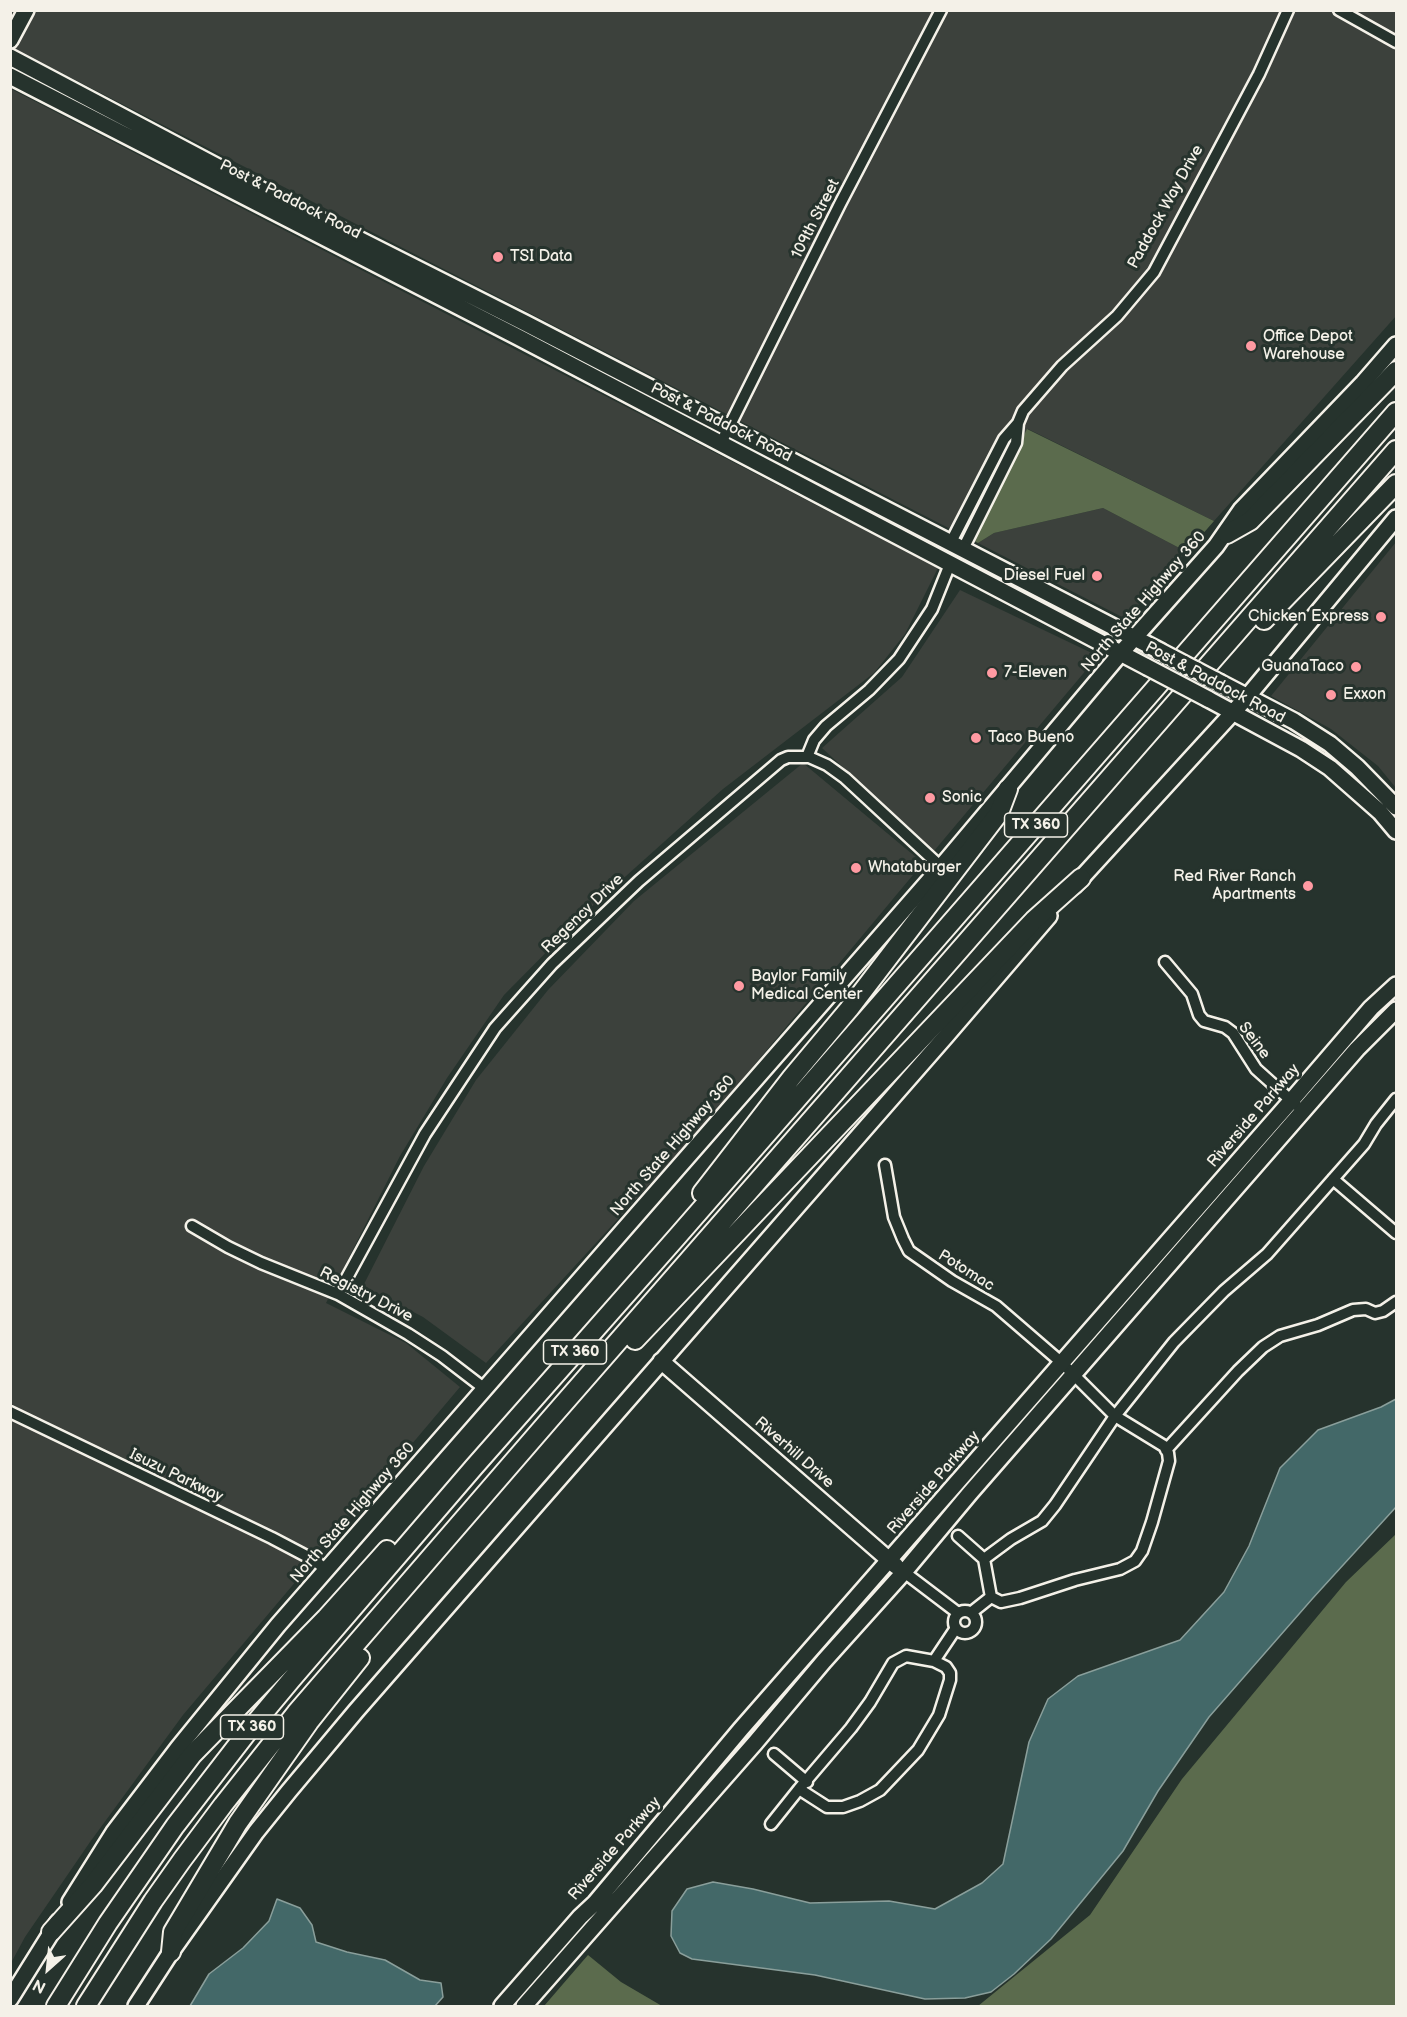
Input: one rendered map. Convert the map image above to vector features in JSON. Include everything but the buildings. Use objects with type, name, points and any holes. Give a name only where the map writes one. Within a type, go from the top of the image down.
[{"type":"highway","points":[[1227,534],[1250,520],[1396,370]]},
{"type":"highway","name":"TX 360","points":[[56,2007],[108,1923],[205,1786],[291,1680],[474,1467],[1396,412]]},
{"type":"highway","name":"TX 360","points":[[86,2007],[153,1901],[242,1780],[296,1713],[1396,450]]},
{"type":"highway","points":[[1217,658],[1237,648],[1396,484]]},
{"type":"highway","points":[[676,1238],[707,1185],[849,1009],[999,813],[1008,789]]},
{"type":"highway","points":[[551,1418],[572,1408],[1034,920],[1081,878]]},
{"type":"highway","points":[[51,1932],[93,1885],[192,1755],[326,1618],[453,1476],[474,1467]]},
{"type":"highway","points":[[171,1952],[173,1932],[251,1804],[350,1669],[472,1523],[480,1500]]},
{"type":"street","points":[[10,40],[26,10]]},
{"type":"street","name":"109th Street","points":[[721,443],[835,214],[941,10]]},
{"type":"street","name":"Paddock Way Drive","points":[[807,757],[814,740],[826,726],[869,690],[899,659],[932,609],[1004,439],[1018,423],[1023,411],[1062,366],[1117,316],[1154,272],[1259,74],[1288,10]]},
{"type":"street","points":[[1339,10],[1396,42]]},
{"type":"street","name":"Post & Paddock Road","points":[[10,57],[96,112]]},
{"type":"street","name":"Post & Paddock Road","points":[[10,76],[96,112],[266,200],[518,337],[1234,712],[1330,768],[1396,831]]},
{"type":"street","name":"Post & Paddock Road","points":[[266,200],[525,323],[1248,696],[1330,744],[1396,807]]},
{"type":"street","points":[[518,337],[525,323]]},
{"type":"street","name":"North State Highway 360","points":[[10,1999],[114,1832],[251,1658],[941,867],[1120,654],[1227,534],[1241,510],[1363,383],[1396,345]]},
{"type":"street","points":[[136,2007],[171,1952],[256,1832],[356,1711],[946,1036],[1081,878],[1248,696],[1396,518]]},
{"type":"street","name":"Regency Drive","points":[[338,1294],[425,1134],[495,1028],[515,1004],[552,964],[639,881],[737,796],[788,756],[807,757]]},
{"type":"street","points":[[807,757],[827,765],[845,778],[941,867]]},
{"type":"street","points":[[1372,806],[1381,791]]},
{"type":"street","name":"Seine","points":[[1165,962],[1192,994],[1199,1015],[1204,1021],[1225,1027],[1233,1033],[1256,1069],[1297,1106]]},
{"type":"street","name":"Riverside Parkway","points":[[524,2007],[1074,1375],[1297,1106],[1371,1008],[1396,985]]},
{"type":"street","name":"Riverside Parkway","points":[[502,2007],[580,1917],[595,1903],[741,1729],[1062,1364],[1297,1106],[1396,1010]]},
{"type":"street","points":[[984,1559],[1011,1539],[1042,1521],[1115,1416],[1174,1342],[1224,1291],[1267,1254],[1364,1144],[1376,1124],[1393,1111],[1396,1099]]},
{"type":"street","name":"Potomac","points":[[885,1165],[894,1217],[909,1251],[952,1281],[996,1306],[1074,1375],[1115,1416],[1164,1446],[1166,1450]]},
{"type":"street","points":[[1333,1179],[1396,1233]]},
{"type":"street","name":"Registry Drive","points":[[192,1226],[261,1263],[338,1294],[442,1356],[484,1389]]},
{"type":"street","points":[[991,1597],[1001,1602],[1020,1598],[1075,1580],[1120,1569],[1134,1561],[1142,1551],[1152,1522],[1169,1461],[1166,1450],[1238,1371],[1280,1336],[1317,1325],[1353,1310],[1366,1309],[1376,1313],[1383,1311],[1396,1302]]},
{"type":"street","name":"Riverhill Drive","points":[[661,1361],[904,1572]]},
{"type":"street","name":"Isuzu Parkway","points":[[10,1412],[272,1538],[312,1559],[327,1570]]},
{"type":"street","points":[[958,1536],[984,1559],[991,1597]]},
{"type":"street","points":[[904,1572],[958,1613]]},
{"type":"street","points":[[972,1612],[976,1620],[972,1631],[964,1633],[956,1628],[954,1620],[958,1613],[972,1612],[991,1597]]},
{"type":"street","points":[[934,1661],[956,1628]]},
{"type":"street","points":[[771,1824],[803,1785],[870,1702],[893,1663],[906,1656],[934,1661],[946,1667],[950,1673],[947,1693],[939,1715],[918,1750],[880,1790],[860,1801],[843,1807],[827,1807],[803,1785],[774,1754]]},
{"type":"street","points":[[580,1917],[592,1928]]},
{"type":"shaded area","points":[[10,11],[1396,11],[1396,316],[1214,521],[1028,429],[972,540],[11,47]]},
{"type":"shaded area","points":[[11,89],[938,568],[905,634],[874,673],[723,789],[587,911],[504,995],[447,1078],[400,1156],[326,1303],[406,1343],[460,1387],[183,1715],[90,1842],[25,1937],[11,1963]]},
{"type":"shaded area","points":[[1103,508],[1187,552],[1126,619],[978,543],[994,533]]},
{"type":"shaded area","points":[[1396,542],[1396,788],[1378,766],[1331,729],[1271,696]]},
{"type":"shaded area","points":[[960,590],[1098,656],[934,851],[822,748],[902,677]]},
{"type":"shaded area","points":[[803,763],[923,863],[705,1124],[486,1363],[423,1317],[363,1286],[424,1166],[476,1080],[548,990],[634,901]]},
{"type":"green space","points":[[1027,429],[1214,521],[1187,552],[1103,508],[994,533],[978,543],[972,540]]},
{"type":"green space","points":[[1396,1534],[1396,2006],[978,2006],[1090,1915],[1182,1779],[1346,1582]]},
{"type":"green space","points":[[588,1955],[621,1982],[662,2006],[544,2006]]},
{"type":"water","points":[[1396,1399],[1396,1507],[1209,1717],[1158,1791],[1123,1851],[1051,1939],[991,1992],[965,1998],[925,1999],[815,1975],[692,1959],[680,1953],[671,1936],[672,1911],[687,1889],[713,1882],[810,1903],[889,1901],[935,1909],[982,1883],[1003,1864],[1029,1742],[1048,1699],[1078,1676],[1180,1640],[1224,1592],[1249,1546],[1280,1468],[1318,1430],[1381,1407]]},
{"type":"water","points":[[277,1899],[300,1908],[312,1925],[316,1942],[347,1952],[385,1960],[420,1980],[441,1983],[443,1997],[435,2006],[190,2006],[209,1974],[243,1948],[269,1921]]},
{"type":"place","name":"TSI Data","points":[[498,257]]},
{"type":"place","name":"Office Depot Warehouse","points":[[1251,346]]},
{"type":"place","name":"Diesel Fuel","points":[[1097,576]]},
{"type":"place","name":"Chicken Express","points":[[1381,617]]},
{"type":"place","name":"GuanaTaco","points":[[1356,667]]},
{"type":"place","name":"7-Eleven","points":[[992,673]]},
{"type":"place","name":"Exxon","points":[[1331,695]]},
{"type":"place","name":"Taco Bueno","points":[[976,738]]},
{"type":"place","name":"Sonic","points":[[930,798]]},
{"type":"place","name":"Whataburger","points":[[856,868]]},
{"type":"place","name":"Red River Ranch Apartments","points":[[1308,886]]},
{"type":"place","name":"Baylor Family Medical Center","points":[[739,986]]}]
